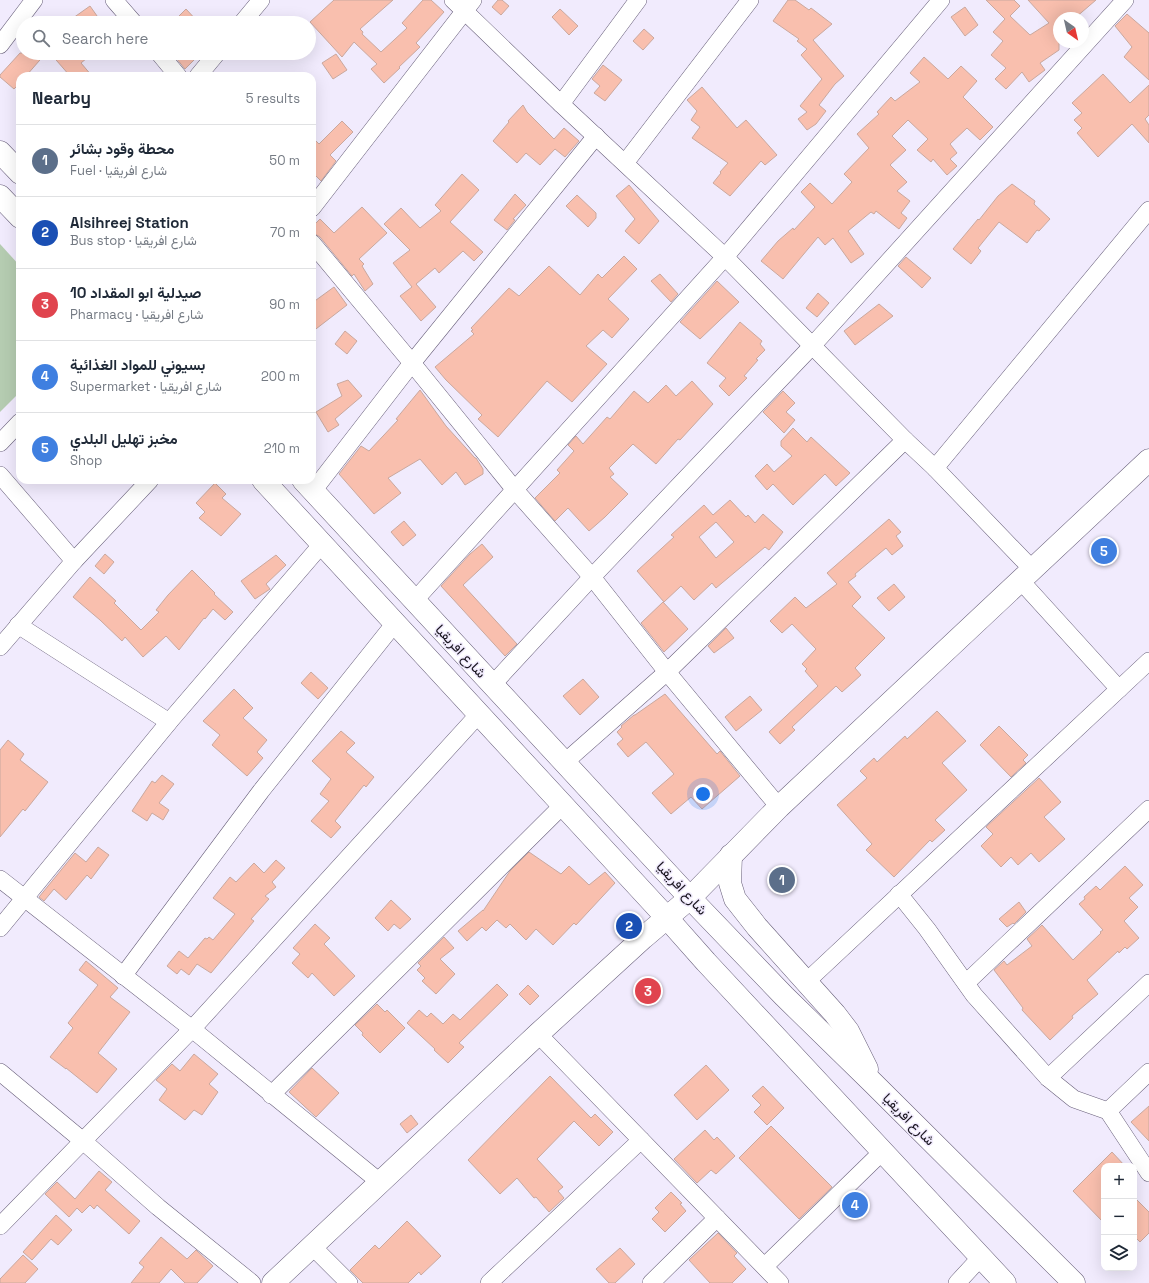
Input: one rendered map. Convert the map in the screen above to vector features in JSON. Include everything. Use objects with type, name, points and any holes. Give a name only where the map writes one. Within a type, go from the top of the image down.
[{"type":"street","points":[[22,16],[34,0]]},
{"type":"street","points":[[114,0],[128,16]]},
{"type":"street","points":[[248,16],[261,0]]},
{"type":"street","points":[[561,104],[638,0]]},
{"type":"street","points":[[625,162],[750,0]]},
{"type":"street","points":[[415,600],[725,257],[941,0]]},
{"type":"street","points":[[493,684],[592,577],[812,346],[1125,0]]},
{"type":"street","points":[[316,203],[464,4],[561,104],[625,162],[725,257],[905,440],[935,468],[1026,575],[1119,689]]},
{"type":"street","points":[[0,45],[16,24]]},
{"type":"street","points":[[165,60],[175,72]]},
{"type":"street","points":[[201,72],[211,60]]},
{"type":"street","points":[[316,476],[412,363],[596,136]]},
{"type":"street","points":[[0,152],[16,169]]},
{"type":"street","points":[[0,196],[16,213]]},
{"type":"street","points":[[935,468],[1149,210]]},
{"type":"street","points":[[316,248],[515,490],[592,577],[666,672],[779,807]]},
{"type":"street","points":[[0,443],[16,426]]},
{"type":"street","points":[[565,762],[666,672],[905,440]]},
{"type":"street","points":[[273,1283],[538,1034],[642,938],[690,898],[779,807],[1149,460]]},
{"type":"street","points":[[0,475],[74,561]]},
{"type":"street","points":[[0,647],[74,561],[146,484]]},
{"type":"street","points":[[267,484],[882,1152],[1006,1283]]},
{"type":"street","name":"شارع افريقيا","points":[[308,485],[690,898],[784,996],[1074,1283]]},
{"type":"street","points":[[0,928],[170,722],[322,544]]},
{"type":"street","points":[[123,976],[261,791],[395,623]]},
{"type":"street","points":[[18,625],[170,722]]},
{"type":"street","points":[[806,982],[1149,661]]},
{"type":"street","points":[[0,1226],[192,1029],[479,714]]},
{"type":"street","points":[[271,1094],[563,805]]},
{"type":"street","points":[[966,983],[1149,809]]},
{"type":"street","points":[[731,855],[730,883],[735,899],[757,927],[848,1031],[873,1083]]},
{"type":"street","points":[[0,879],[192,1029],[381,1183]]},
{"type":"street","points":[[899,894],[974,994],[1048,1078],[1074,1099],[1108,1112],[1149,1173]]},
{"type":"street","points":[[1048,1078],[1149,984]]},
{"type":"street","points":[[538,1034],[780,1283]]},
{"type":"street","points":[[0,1072],[158,1206],[252,1283]]},
{"type":"street","points":[[1108,1112],[1149,1072]]},
{"type":"street","points":[[489,1283],[641,1140]]},
{"type":"street","points":[[765,1266],[882,1152]]},
{"type":"street","points":[[651,1283],[717,1218]]},
{"type":"street","points":[[312,1246],[349,1283]]},
{"type":"street","points":[[957,1283],[981,1257]]},
{"type":"green space","points":[[0,244],[16,262],[16,396],[0,412]]},
{"type":"building","points":[[334,0],[393,0],[360,29],[363,32],[362,34],[381,52],[407,28],[402,23],[423,0],[431,0],[444,12],[416,43],[420,47],[384,83],[371,69],[377,64],[354,42],[342,57],[316,29],[316,16]]},
{"type":"building","points":[[498,0],[502,0],[509,6],[501,15],[492,7]]},
{"type":"building","points":[[788,0],[795,0],[809,10],[811,8],[832,24],[813,40],[844,76],[835,84],[819,105],[826,111],[816,124],[807,130],[798,119],[807,112],[800,106],[822,79],[801,55],[807,49],[797,41],[799,39],[773,21]]},
{"type":"building","points":[[986,0],[1014,0],[1020,6],[1010,16],[1030,35],[1049,23],[1028,0],[1096,0],[1082,12],[1053,12],[1053,48],[1059,48],[1059,50],[1040,63],[1045,70],[1029,82],[1022,72],[1006,89],[995,79],[1006,68],[991,55],[1003,41],[993,32],[1005,19]]},
{"type":"building","points":[[90,6],[97,16],[76,16]]},
{"type":"building","points":[[965,7],[978,25],[965,36],[951,17]]},
{"type":"building","points":[[186,9],[192,16],[179,16]]},
{"type":"building","points":[[560,9],[578,26],[569,35],[552,17]]},
{"type":"building","points":[[1127,14],[1149,33],[1149,80],[1124,57],[1132,47],[1115,26]]},
{"type":"building","points":[[644,29],[654,38],[643,50],[633,41]]},
{"type":"building","points":[[336,54],[347,70],[333,79],[322,63]]},
{"type":"building","points":[[16,57],[16,60],[40,60],[29,72],[16,72],[16,87],[14,89],[0,77],[0,75]]},
{"type":"building","points":[[924,57],[948,79],[961,66],[977,81],[963,97],[993,127],[980,140],[967,128],[950,144],[957,153],[950,159],[957,166],[947,175],[933,159],[931,162],[917,150],[928,139],[908,120],[892,136],[906,150],[890,165],[907,182],[897,191],[910,201],[901,213],[907,218],[899,229],[876,211],[874,214],[871,212],[848,231],[864,254],[851,263],[833,238],[825,245],[818,237],[783,279],[761,261],[778,241],[793,228],[794,230],[815,207],[801,192],[810,183],[832,204],[852,182],[844,174],[869,148],[857,134],[879,114],[877,112],[891,97],[895,101],[920,82],[910,73]]},
{"type":"building","points":[[56,60],[85,60],[81,63],[89,72],[67,72]]},
{"type":"building","points":[[178,60],[194,60],[185,69]]},
{"type":"building","points":[[603,65],[622,80],[605,101],[594,93],[600,86],[592,79]]},
{"type":"building","points":[[1103,74],[1130,103],[1149,85],[1149,115],[1145,119],[1149,125],[1149,143],[1132,124],[1098,157],[1077,133],[1082,128],[1074,120],[1082,113],[1072,103]]},
{"type":"building","points":[[702,87],[737,128],[746,120],[777,155],[765,165],[761,161],[730,196],[713,183],[728,163],[692,138],[700,127],[691,120],[697,111],[687,100]]},
{"type":"building","points":[[523,105],[527,112],[554,139],[564,128],[579,141],[565,157],[555,149],[540,165],[526,153],[517,163],[493,141],[509,122],[508,121]]},
{"type":"building","points":[[342,121],[353,132],[330,155],[336,161],[321,181],[316,176],[316,141],[319,144]]},
{"type":"building","points":[[462,174],[479,190],[450,222],[483,252],[474,261],[463,251],[439,273],[435,268],[416,284],[436,307],[421,321],[400,296],[412,287],[393,263],[410,250],[384,224],[401,208],[420,228],[441,211],[435,205]]},
{"type":"building","points":[[1012,184],[1035,201],[1034,204],[1050,219],[1039,231],[1037,230],[1027,243],[999,222],[978,248],[981,251],[971,264],[953,249],[998,196]]},
{"type":"building","points":[[629,185],[659,221],[639,244],[625,231],[635,219],[616,196]]},
{"type":"building","points":[[515,194],[526,205],[513,219],[515,220],[507,230],[494,220]]},
{"type":"building","points":[[577,195],[596,213],[596,218],[588,227],[566,206]]},
{"type":"building","points":[[362,207],[387,233],[359,259],[364,264],[362,266],[373,284],[365,291],[354,274],[352,276],[320,237],[316,234],[316,223],[320,219],[334,233]]},
{"type":"building","points":[[624,256],[637,269],[608,299],[629,319],[612,338],[603,330],[586,346],[607,364],[572,402],[547,381],[498,437],[478,419],[482,415],[446,380],[435,367],[474,334],[471,331],[473,330],[471,328],[509,288],[519,296],[549,266],[580,295],[598,274],[602,278]]},
{"type":"building","points":[[906,257],[931,278],[922,288],[898,266]]},
{"type":"building","points":[[660,274],[678,294],[671,302],[651,281]]},
{"type":"building","points":[[717,281],[739,302],[700,339],[680,322]]},
{"type":"building","points":[[334,287],[347,305],[316,329],[316,300]]},
{"type":"building","points":[[818,293],[829,303],[817,317],[806,308]]},
{"type":"building","points":[[879,304],[893,316],[855,345],[844,331]]},
{"type":"building","points":[[740,322],[762,341],[760,344],[765,350],[756,359],[758,360],[744,376],[747,378],[729,396],[719,386],[726,378],[707,363]]},
{"type":"building","points":[[345,331],[357,341],[347,354],[335,344]]},
{"type":"building","points":[[348,380],[362,396],[335,419],[339,425],[328,432],[316,412],[342,396],[337,384]]},
{"type":"building","points":[[692,381],[713,404],[680,440],[678,439],[656,464],[633,444],[609,468],[614,474],[610,477],[628,494],[589,531],[568,508],[555,521],[535,498],[560,473],[557,470],[574,451],[568,445],[576,436],[583,444],[607,417],[610,419],[634,391],[648,403],[666,385],[676,396]]},
{"type":"building","points":[[420,390],[446,426],[476,458],[483,469],[483,474],[465,485],[456,472],[442,485],[420,459],[388,478],[401,493],[374,514],[339,474],[361,446],[369,451],[398,420],[396,419]]},
{"type":"building","points":[[783,391],[795,403],[786,412],[795,420],[784,433],[763,412]]},
{"type":"building","points":[[793,428],[807,442],[811,437],[850,473],[836,486],[825,474],[793,505],[773,484],[767,490],[755,476],[767,464],[774,472],[792,456],[781,446],[781,441]]},
{"type":"building","points":[[214,484],[216,484],[226,494],[222,498],[241,514],[221,536],[199,518],[205,512],[196,503]]},
{"type":"building","points":[[730,500],[746,517],[748,515],[755,523],[763,514],[783,532],[769,550],[765,547],[716,588],[712,583],[694,600],[681,586],[664,602],[637,571],[674,537],[671,535],[704,505],[713,515]],"holes":[[[716,522],[734,542],[716,558],[699,537]]]},
{"type":"building","points":[[889,519],[901,532],[896,536],[903,546],[892,555],[886,548],[855,574],[856,576],[848,582],[861,597],[852,606],[885,638],[855,668],[861,675],[842,692],[836,686],[792,727],[795,730],[780,744],[769,732],[818,686],[805,671],[807,669],[802,664],[816,649],[792,624],[782,633],[770,621],[795,597],[806,608],[837,584],[827,573]]},
{"type":"building","points":[[404,521],[416,535],[403,546],[391,532]]},
{"type":"building","points":[[482,544],[493,557],[463,585],[517,644],[505,656],[441,586],[470,554]]},
{"type":"building","points":[[105,554],[114,562],[104,574],[95,566]]},
{"type":"building","points":[[276,555],[286,565],[266,584],[270,589],[255,599],[241,581]]},
{"type":"building","points":[[192,570],[233,612],[225,620],[213,609],[179,650],[166,636],[143,657],[125,637],[122,641],[73,597],[90,577],[116,601],[114,603],[141,630],[159,612],[156,610],[168,595]]},
{"type":"building","points":[[894,584],[905,597],[889,611],[877,598]]},
{"type":"building","points":[[663,602],[688,629],[664,652],[641,623]]},
{"type":"building","points":[[726,628],[734,638],[714,653],[708,646]]},
{"type":"building","points":[[311,672],[328,688],[318,699],[301,683]]},
{"type":"building","points":[[583,679],[599,697],[580,715],[563,696]]},
{"type":"building","points":[[234,689],[253,708],[243,718],[267,740],[257,752],[263,758],[247,776],[212,745],[220,735],[203,721]]},
{"type":"building","points":[[665,694],[717,754],[720,751],[740,776],[702,809],[691,797],[671,814],[652,793],[674,774],[646,742],[628,757],[617,744],[623,739],[617,732],[622,727],[621,726],[634,715]]},
{"type":"building","points":[[750,696],[762,710],[736,731],[725,717]]},
{"type":"building","points":[[937,711],[966,741],[942,763],[967,790],[935,820],[945,830],[932,842],[930,840],[894,877],[866,850],[872,844],[837,805],[867,778],[860,771],[874,758],[877,762],[905,736],[907,739]]},
{"type":"building","points":[[999,726],[1028,755],[1023,760],[1026,763],[1011,777],[980,745]]},
{"type":"building","points":[[341,731],[355,743],[346,752],[374,777],[366,787],[364,785],[335,821],[341,827],[331,838],[311,821],[329,801],[320,794],[331,779],[312,761]]},
{"type":"building","points":[[8,740],[24,754],[20,760],[48,782],[25,811],[23,809],[0,837],[0,750]]},
{"type":"building","points":[[162,775],[174,784],[159,803],[169,810],[163,820],[152,813],[147,821],[132,811],[152,781],[155,783]]},
{"type":"building","points":[[1039,778],[1061,802],[1044,817],[1065,839],[1039,862],[1031,853],[1018,865],[1011,857],[1001,867],[981,846],[993,834],[986,827]]},
{"type":"building","points":[[98,847],[109,855],[91,879],[87,875],[66,900],[54,889],[44,901],[39,897],[75,853],[86,862]]},
{"type":"building","points":[[529,852],[561,874],[569,866],[589,885],[605,872],[615,883],[576,925],[574,923],[553,945],[536,929],[526,940],[510,924],[506,928],[497,920],[486,931],[482,927],[467,941],[458,931],[483,911],[510,871]]},
{"type":"building","points":[[276,860],[285,868],[272,882],[276,887],[265,896],[269,899],[251,919],[254,921],[211,973],[197,964],[189,975],[181,969],[177,974],[167,966],[179,951],[188,958],[205,938],[207,939],[209,937],[213,940],[235,914],[213,898],[230,877],[236,882],[254,863],[264,873]]},
{"type":"building","points":[[1125,866],[1143,885],[1129,898],[1138,907],[1124,921],[1139,938],[1127,949],[1125,947],[1119,953],[1118,951],[1087,980],[1098,994],[1072,1016],[1073,1018],[1050,1040],[1022,1010],[1023,1008],[994,970],[1004,961],[1007,965],[1032,946],[1027,939],[1042,925],[1073,960],[1103,930],[1079,904],[1096,886],[1100,890]]},
{"type":"building","points":[[391,900],[411,919],[400,929],[394,924],[388,931],[375,918]]},
{"type":"building","points":[[1019,902],[1026,912],[1014,924],[1013,923],[1007,927],[999,919]]},
{"type":"building","points":[[315,924],[330,938],[324,944],[355,976],[334,996],[312,973],[308,978],[292,963],[300,954],[293,948]]},
{"type":"building","points":[[444,937],[454,948],[440,959],[455,974],[436,994],[422,981],[425,978],[417,970],[421,966],[418,963]]},
{"type":"building","points":[[86,961],[118,988],[110,997],[130,1012],[98,1053],[117,1069],[97,1093],[50,1057],[73,1028],[68,1023],[98,985],[79,970]]},
{"type":"building","points":[[497,984],[508,995],[459,1043],[464,1047],[448,1063],[407,1023],[419,1010],[427,1017],[431,1013],[443,1024],[453,1014],[460,1020]]},
{"type":"building","points":[[528,985],[539,996],[530,1005],[519,994]]},
{"type":"building","points":[[377,1004],[385,1012],[387,1010],[405,1028],[380,1053],[362,1035],[363,1033],[355,1025]]},
{"type":"building","points":[[194,1054],[218,1074],[209,1084],[218,1092],[202,1115],[194,1110],[185,1120],[159,1100],[167,1089],[156,1080],[172,1064],[180,1071]]},
{"type":"building","points":[[706,1065],[729,1090],[697,1120],[674,1095]]},
{"type":"building","points":[[312,1068],[339,1093],[316,1117],[289,1092]]},
{"type":"building","points":[[550,1076],[591,1118],[595,1114],[613,1132],[599,1146],[574,1121],[537,1159],[563,1187],[558,1191],[564,1198],[549,1212],[536,1197],[534,1198],[517,1178],[500,1194],[468,1160]]},
{"type":"building","points":[[763,1086],[784,1108],[767,1125],[754,1112],[761,1105],[752,1096]]},
{"type":"building","points":[[1149,1106],[1149,1141],[1131,1122]]},
{"type":"building","points":[[411,1115],[418,1124],[407,1133],[400,1124]]},
{"type":"building","points":[[771,1126],[832,1187],[799,1219],[739,1158]]},
{"type":"building","points":[[705,1130],[714,1140],[717,1137],[735,1156],[716,1174],[711,1170],[697,1183],[674,1159]]},
{"type":"building","points":[[1112,1152],[1122,1163],[1101,1163]]},
{"type":"building","points":[[1101,1163],[1101,1220],[1073,1191]]},
{"type":"building","points":[[99,1171],[112,1182],[105,1190],[140,1221],[129,1234],[97,1205],[94,1209],[90,1205],[82,1213],[77,1208],[69,1217],[45,1194],[57,1182],[75,1199]]},
{"type":"building","points":[[671,1192],[682,1203],[680,1204],[686,1211],[665,1232],[652,1219],[659,1212],[655,1208]]},
{"type":"building","points":[[1137,1200],[1149,1212],[1149,1233],[1140,1242],[1137,1239]]},
{"type":"building","points":[[56,1215],[72,1230],[58,1245],[51,1239],[32,1260],[23,1252]]},
{"type":"building","points":[[407,1221],[441,1256],[421,1275],[419,1272],[408,1283],[363,1283],[350,1270],[375,1245],[379,1249]]},
{"type":"building","points":[[718,1233],[737,1253],[734,1256],[746,1269],[732,1283],[710,1283],[689,1260]]},
{"type":"building","points":[[161,1237],[187,1259],[196,1250],[213,1266],[197,1283],[185,1283],[171,1269],[159,1283],[131,1283],[144,1267],[139,1263]]},
{"type":"building","points":[[620,1248],[635,1264],[615,1283],[609,1283],[596,1269]]},
{"type":"building","points":[[23,1255],[38,1269],[25,1283],[0,1283],[0,1279]]},
{"type":"place","name":"مخبز تهليل البلدي","points":[[1104,551]]},
{"type":"place","name":"محطة وقود بشائر","points":[[782,880]]},
{"type":"place","name":"Alsihreej Station","points":[[629,926]]},
{"type":"place","name":"صيدلية ابو المقداد 10","points":[[648,991]]},
{"type":"place","name":"بسيوني للمواد الغذائية","points":[[855,1205]]}]
